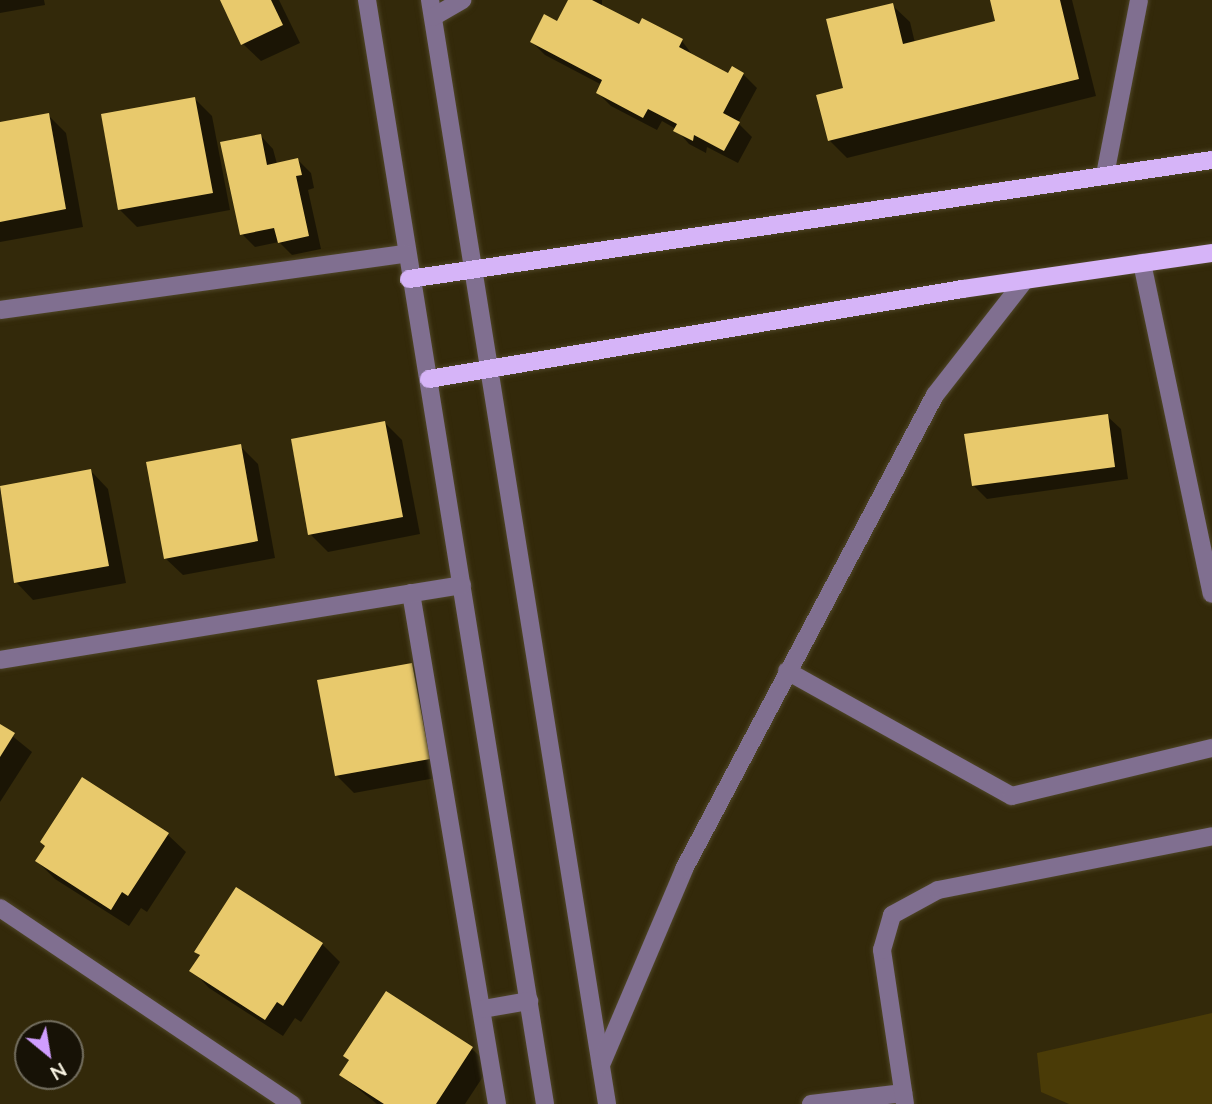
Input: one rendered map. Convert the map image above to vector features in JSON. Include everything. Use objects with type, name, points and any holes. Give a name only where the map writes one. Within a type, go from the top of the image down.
[{"type":"main road","points":[[409,279],[1212,160]]},
{"type":"main road","points":[[429,379],[1025,280],[1212,253]]},
{"type":"street","points":[[368,0],[409,279],[429,379],[545,1104]]},
{"type":"street","points":[[462,0],[432,9],[607,1104]]},
{"type":"street","points":[[1105,175],[1139,0]]},
{"type":"street","points":[[0,310],[406,254]]},
{"type":"street","points":[[1142,263],[1210,574],[1212,594]]},
{"type":"street","points":[[601,1065],[684,869],[935,395],[1025,280]]},
{"type":"street","points":[[0,660],[462,585]]},
{"type":"street","points":[[411,593],[483,1009],[496,1104]]},
{"type":"street","points":[[787,671],[1012,796],[1212,748]]},
{"type":"street","points":[[811,1104],[904,1098],[882,950],[892,915],[937,890],[1212,836]]},
{"type":"street","points":[[0,908],[292,1104]]},
{"type":"street","points":[[483,1009],[528,1001]]},
{"type":"shaded area","points":[[1212,1013],[1212,1104],[1069,1104],[1041,1092],[1037,1053]]},
{"type":"building","points":[[220,0],[271,0],[283,25],[241,45]]},
{"type":"building","points":[[568,0],[592,0],[639,24],[642,18],[683,39],[679,47],[728,73],[732,66],[744,73],[723,113],[740,122],[724,151],[694,135],[693,141],[673,131],[677,124],[648,109],[643,118],[596,93],[602,80],[530,42],[544,14],[557,21]]},
{"type":"building","points":[[990,0],[1060,0],[1079,79],[828,141],[816,95],[843,88],[826,19],[893,3],[903,44],[995,21]]},
{"type":"building","points":[[195,97],[213,193],[118,210],[101,114]]},
{"type":"building","points":[[49,113],[66,209],[0,222],[0,122]]},
{"type":"building","points":[[261,134],[267,165],[298,158],[302,175],[296,176],[309,236],[278,243],[274,228],[240,235],[220,142]]},
{"type":"building","points":[[1108,414],[1115,467],[972,486],[964,434]]},
{"type":"building","points":[[385,421],[403,517],[308,535],[291,439]]},
{"type":"building","points":[[241,444],[258,541],[164,559],[146,462]]},
{"type":"building","points":[[91,469],[109,566],[14,583],[0,486]]},
{"type":"building","points":[[412,663],[430,759],[335,776],[317,680]]},
{"type":"building","points":[[0,724],[15,733],[0,757]]},
{"type":"building","points":[[82,777],[169,833],[128,896],[122,892],[111,910],[35,861],[45,846],[40,842]]},
{"type":"building","points":[[236,887],[323,943],[283,1006],[277,1002],[265,1020],[189,971],[200,955],[194,952]]},
{"type":"building","points":[[386,991],[473,1047],[436,1104],[384,1104],[339,1075],[349,1060],[343,1056]]}]
